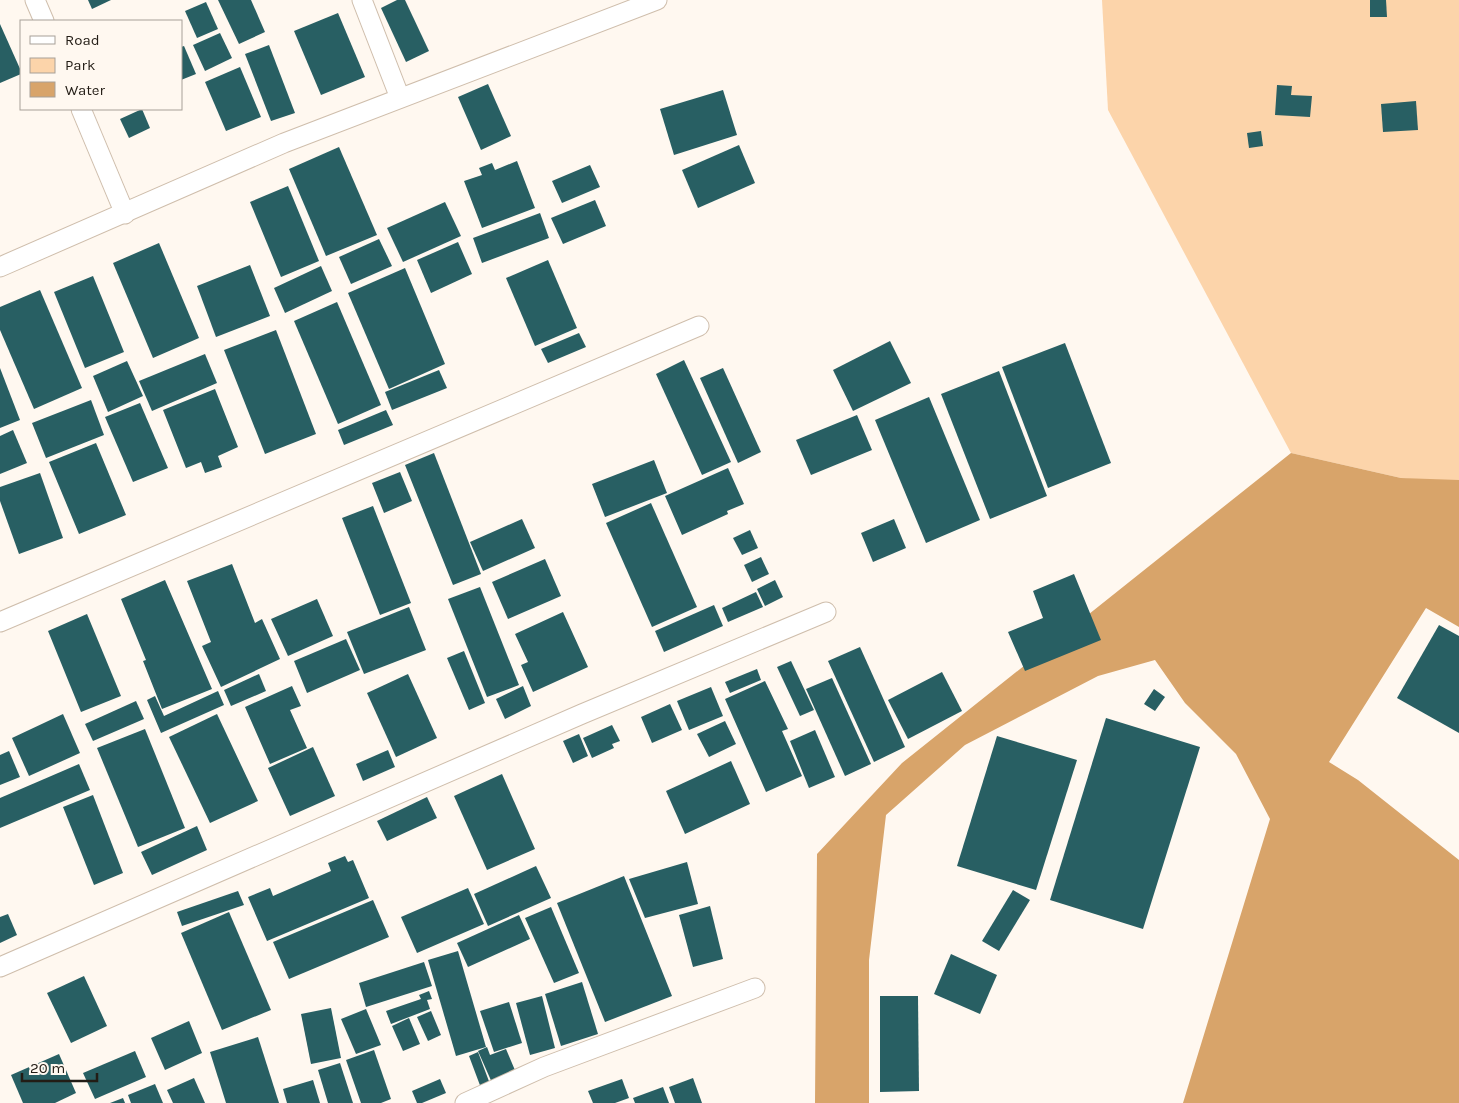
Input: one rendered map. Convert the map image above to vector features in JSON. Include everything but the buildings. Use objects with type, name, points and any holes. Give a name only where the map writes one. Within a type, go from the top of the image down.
[{"type":"street","points":[[35,0],[44,20]]},
{"type":"street","points":[[362,0],[400,98]]},
{"type":"street","points":[[0,268],[284,143],[657,0]]},
{"type":"street","points":[[81,110],[125,214]]},
{"type":"street","points":[[0,622],[699,326]]},
{"type":"street","points":[[0,966],[582,714],[826,612]]},
{"type":"street","points":[[465,1103],[544,1067],[755,988]]},
{"type":"green space","points":[[1102,0],[1459,0],[1459,481],[1401,478],[1291,453],[1108,110]]},
{"type":"water","points":[[1291,453],[1401,478],[1459,480],[1459,627],[1426,608],[1329,762],[1358,780],[1459,860],[1459,1103],[1183,1103],[1270,819],[1236,754],[1185,703],[1155,660],[1098,676],[965,745],[886,815],[869,960],[869,1103],[815,1103],[817,854],[902,763]]}]
